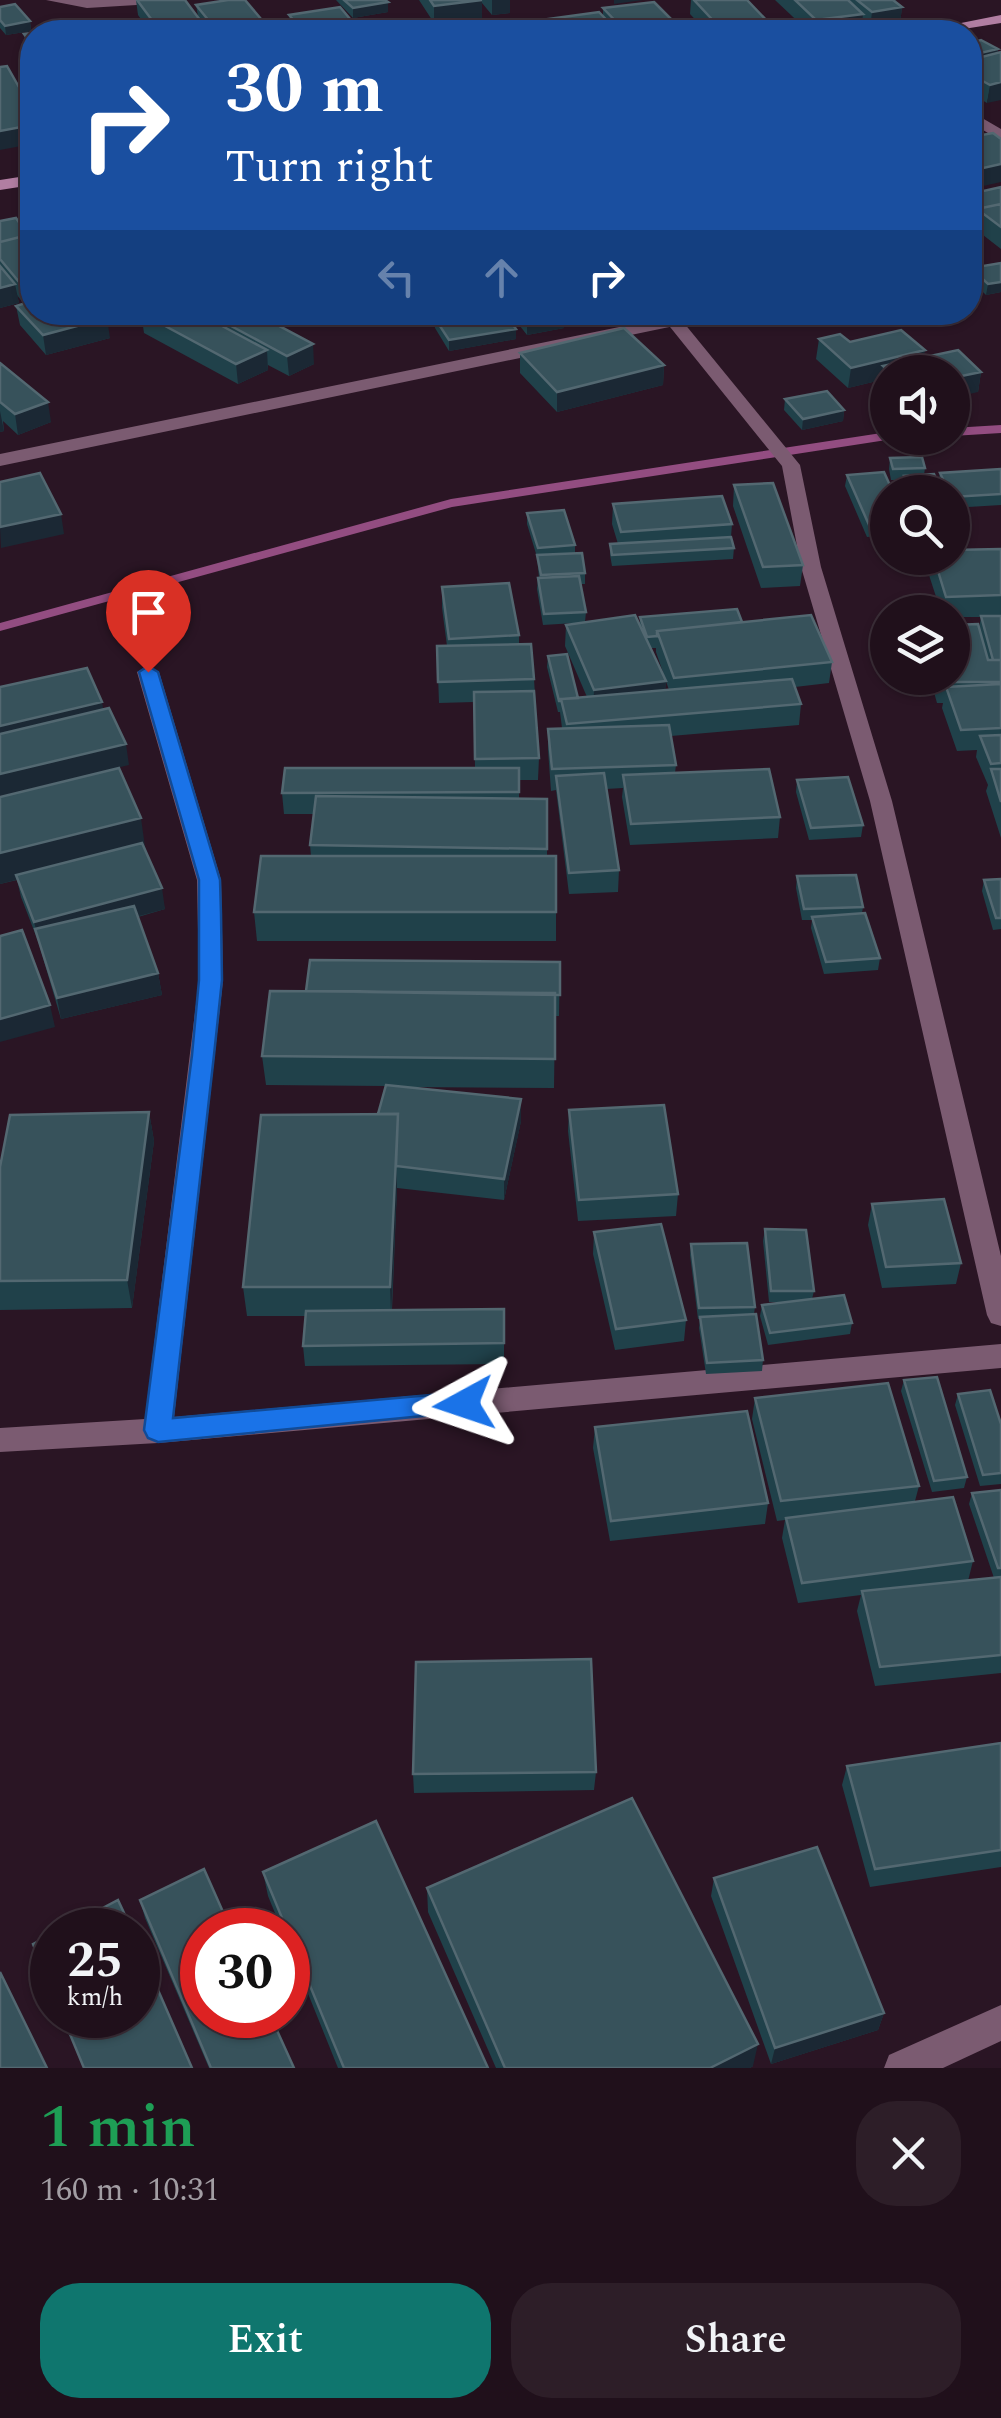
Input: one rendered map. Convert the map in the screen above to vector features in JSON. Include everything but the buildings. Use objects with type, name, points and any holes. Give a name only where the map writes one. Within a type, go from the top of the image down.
[{"type":"street","points":[[52,0],[87,4],[154,0]]},
{"type":"street","points":[[0,460],[632,325]]},
{"type":"street","points":[[675,325],[752,423],[791,465],[811,566],[881,802],[1001,1314]]},
{"type":"street","points":[[148,672],[209,880],[210,980],[158,1430]]},
{"type":"street","points":[[0,1440],[158,1430],[1001,1356]]},
{"type":"street","points":[[902,2068],[1001,2023]]},
{"type":"waterway","points":[[970,431],[1001,429]]},
{"type":"waterway","points":[[0,627],[451,503],[870,439]]},
{"type":"route","points":[[148,672],[209,880],[210,914],[210,980],[203,1055],[158,1430],[464,1404]]}]
